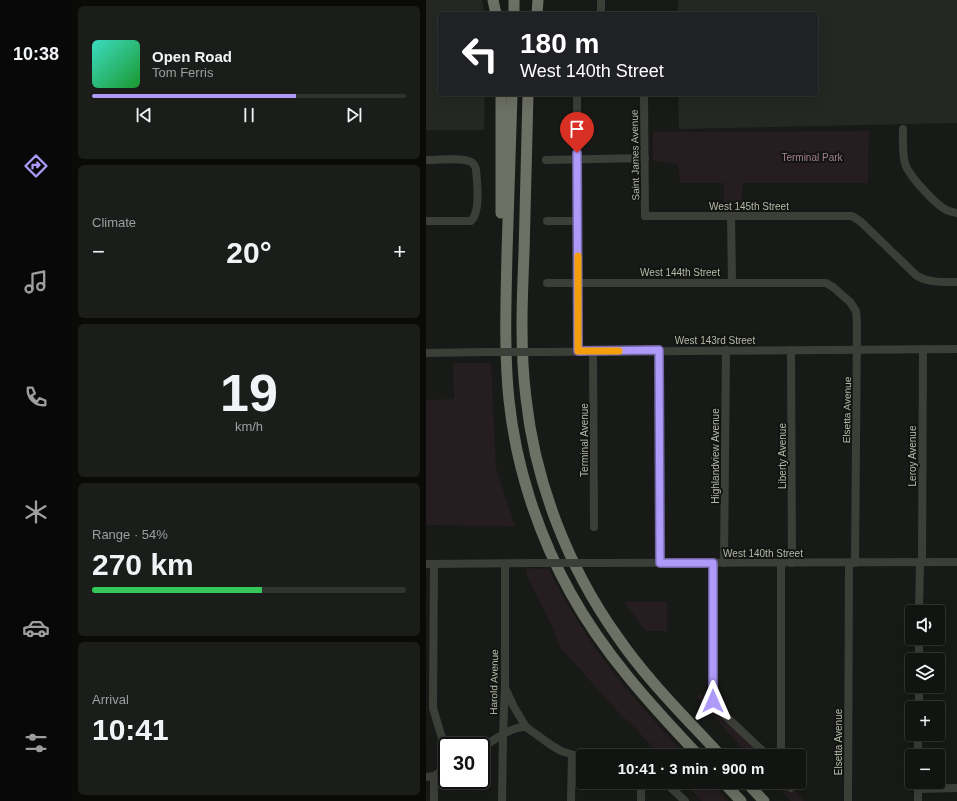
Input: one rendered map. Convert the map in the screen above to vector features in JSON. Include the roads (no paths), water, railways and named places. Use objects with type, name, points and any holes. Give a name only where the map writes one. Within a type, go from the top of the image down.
[{"type":"highway","points":[[493,0],[496,12]]},
{"type":"highway","points":[[514,0],[514,12]]},
{"type":"highway","points":[[531,0],[531,12]]},
{"type":"highway","points":[[537,12],[538,0]]},
{"type":"highway","points":[[501,96],[501,231],[506,301],[508,380],[514,431],[534,511],[553,557],[570,592],[584,615],[614,660],[631,682],[693,749]]},
{"type":"highway","points":[[506,301],[512,96]]},
{"type":"highway","points":[[528,96],[523,282],[523,359],[526,400],[534,449],[541,474],[556,522],[577,570],[605,618],[632,656],[668,699],[715,749]]},
{"type":"highway","points":[[523,359],[529,296],[535,96]]},
{"type":"highway","points":[[730,789],[741,801]]},
{"type":"highway","points":[[753,789],[764,801]]},
{"type":"street","points":[[601,0],[602,12]]},
{"type":"street","points":[[577,96],[578,351]]},
{"type":"street","name":"Saint James Avenue","points":[[644,96],[645,216]]},
{"type":"street","points":[[903,130],[905,165],[912,177],[942,207],[950,212],[957,213]]},
{"type":"street","points":[[546,160],[645,158]]},
{"type":"street","points":[[426,160],[462,160],[471,162],[476,170],[477,187],[477,206],[474,217],[470,221],[426,221]]},
{"type":"street","name":"West 145th Street","points":[[645,216],[852,216],[860,221],[917,276],[934,282],[957,282]]},
{"type":"street","points":[[732,216],[732,282]]},
{"type":"street","points":[[547,221],[578,220]]},
{"type":"street","name":"West 144th Street","points":[[547,283],[814,283]]},
{"type":"street","name":"Elsetta Avenue","points":[[814,283],[826,283],[833,287],[850,302],[856,311],[857,350],[848,801]]},
{"type":"street","name":"Leroy Avenue","points":[[919,605],[923,349]]},
{"type":"street","name":"West 143rd Street","points":[[426,353],[659,350],[957,349]]},
{"type":"street","points":[[659,350],[660,563]]},
{"type":"street","name":"Highlandview Avenue","points":[[724,563],[726,350]]},
{"type":"street","name":"Liberty Avenue","points":[[791,350],[792,563]]},
{"type":"street","name":"Terminal Avenue","points":[[593,352],[594,528]]},
{"type":"street","name":"West 140th Street","points":[[430,564],[957,562]]},
{"type":"street","points":[[713,563],[713,701],[716,707],[761,749]]},
{"type":"street","points":[[781,563],[781,749]]},
{"type":"street","points":[[430,564],[430,708],[442,737]]},
{"type":"street","name":"Harold Avenue","points":[[502,801],[505,687],[504,564]]},
{"type":"street","points":[[505,687],[514,707],[526,727],[551,745],[576,756]]},
{"type":"street","points":[[490,743],[511,729],[526,727]]},
{"type":"street","points":[[571,801],[572,755]]},
{"type":"street","points":[[430,776],[434,801]]},
{"type":"street","points":[[945,787],[957,788]]},
{"type":"street","points":[[641,789],[641,801]]},
{"type":"street","points":[[671,789],[685,801]]},
{"type":"street","points":[[918,789],[918,801]]},
{"type":"park label","name":"Terminal Park","points":[[812,157]]}]
